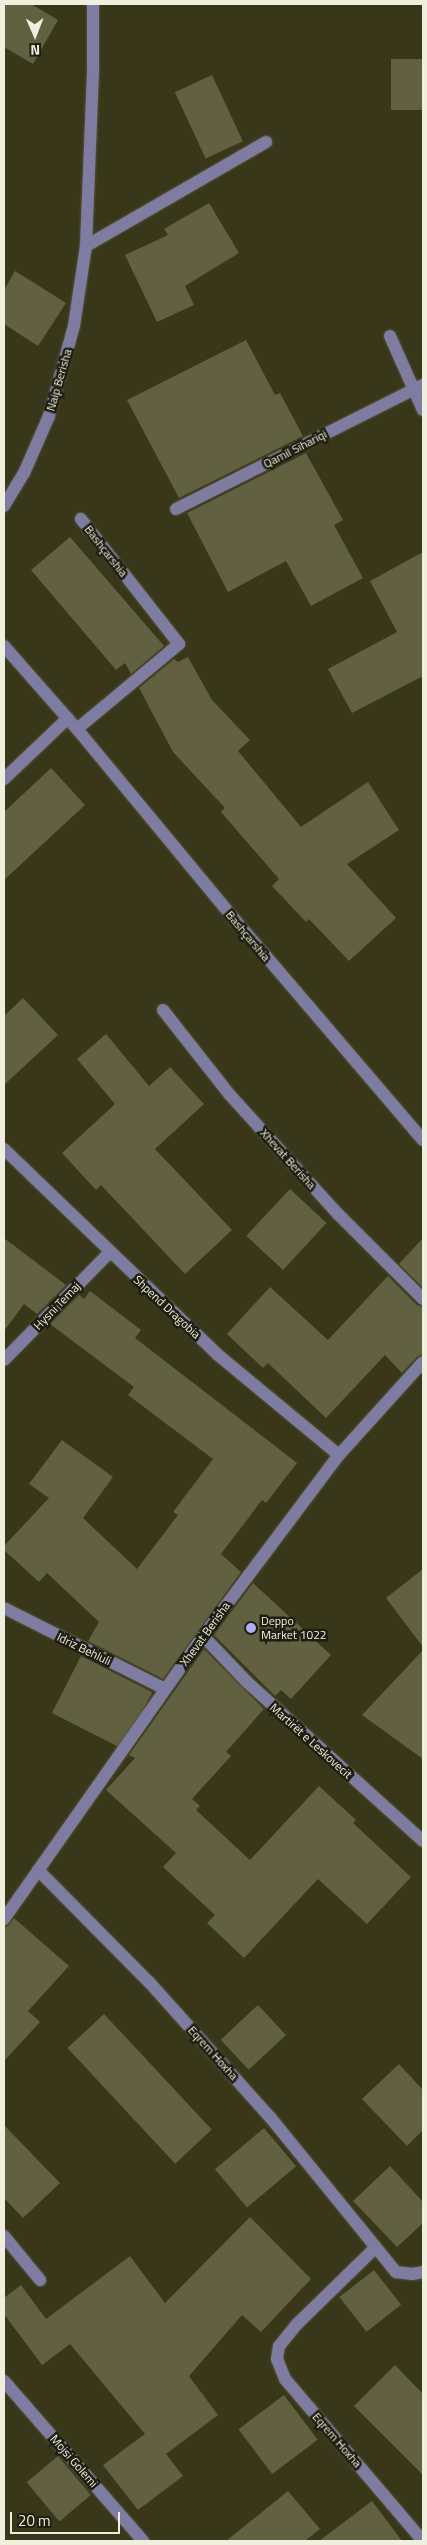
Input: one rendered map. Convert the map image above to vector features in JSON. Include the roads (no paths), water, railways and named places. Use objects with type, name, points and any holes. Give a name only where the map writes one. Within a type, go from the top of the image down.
[{"type":"street","name":"Naip Berisha","points":[[4,506],[24,473],[49,416],[74,326],[86,246],[93,68],[93,4]]},
{"type":"street","points":[[86,246],[266,142]]},
{"type":"street","points":[[390,336],[418,387],[423,410]]},
{"type":"street","name":"Qamil Sihariqi","points":[[176,509],[418,387]]},
{"type":"street","name":"Bashçarshia","points":[[77,729],[179,644],[81,519]]},
{"type":"street","name":"Bashçarshia","points":[[4,646],[68,718],[235,920],[423,1140]]},
{"type":"street","points":[[4,779],[68,718]]},
{"type":"street","name":"Xhevat Berisha","points":[[163,1010],[230,1096],[338,1214],[423,1299]]},
{"type":"street","name":"Shpend Dragobia","points":[[4,1149],[218,1355],[339,1455]]},
{"type":"street","name":"Hysni Temaj","points":[[4,1360],[110,1252]]},
{"type":"street","name":"Xhevat Berisha","points":[[4,1919],[203,1636],[339,1455],[423,1362]]},
{"type":"street","name":"Idriz Behluli","points":[[4,1608],[165,1689]]},
{"type":"street","name":"Martirët e Leskovecit","points":[[203,1636],[247,1682],[423,1841]]},
{"type":"street","name":"Eqrem Hoxha","points":[[38,1870],[164,1998],[270,2117],[396,2272],[412,2274],[423,2272]]},
{"type":"street","points":[[4,2236],[40,2280]]},
{"type":"street","name":"Eqrem Hoxha","points":[[375,2248],[297,2324],[278,2346],[277,2359],[285,2379],[423,2541]]},
{"type":"street","name":"Mojsi Golemi","points":[[4,2381],[143,2541]]},
{"type":"place","name":"Deppo Market 1022","points":[[251,1628]]}]
